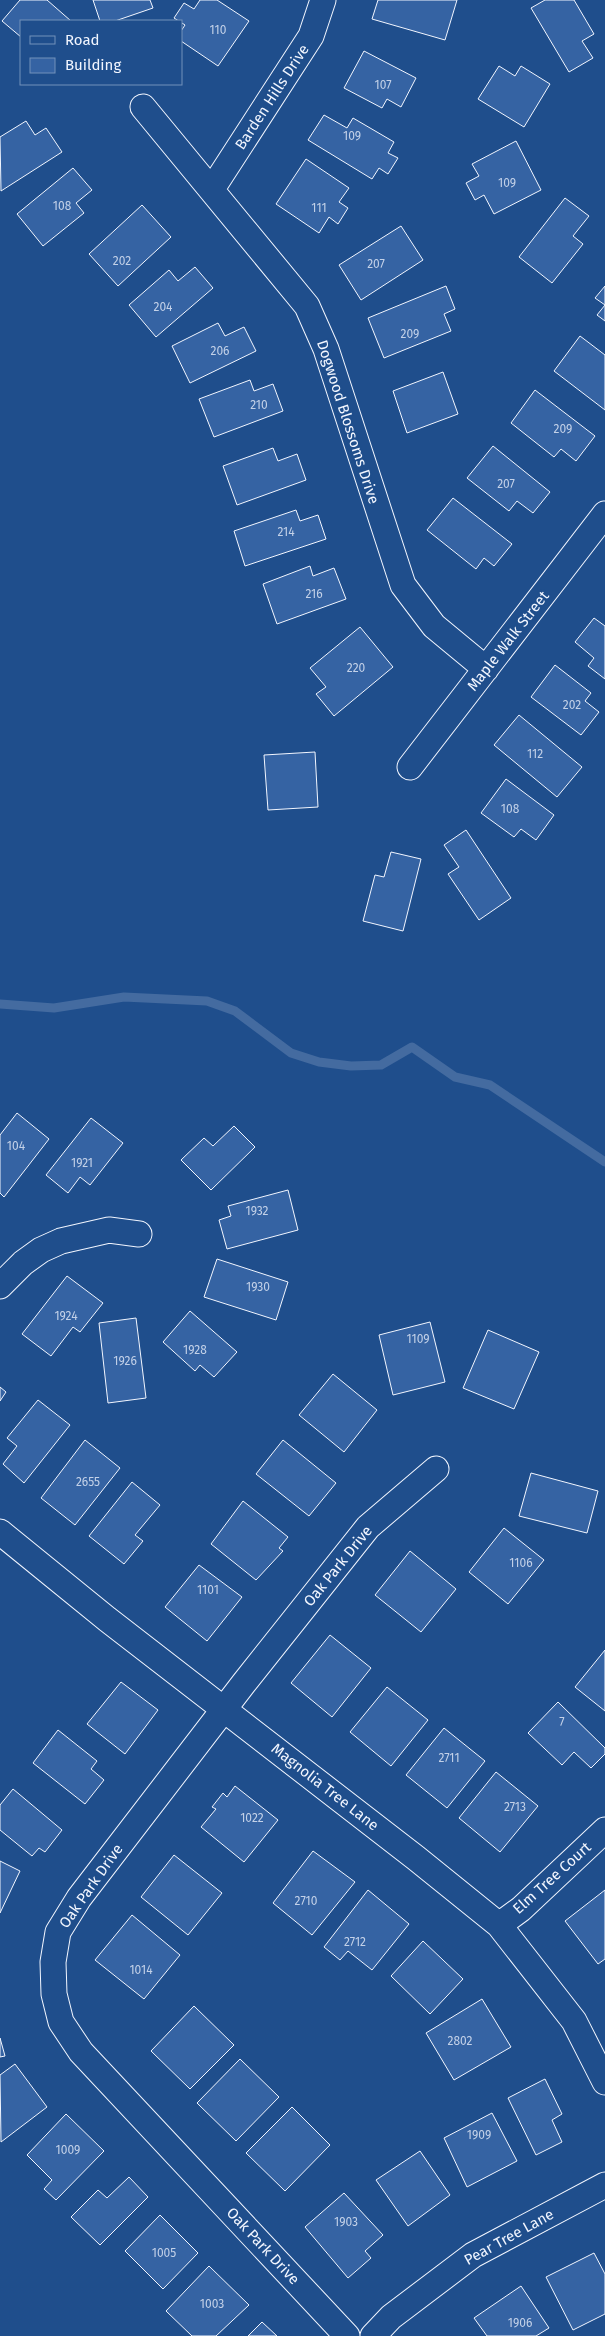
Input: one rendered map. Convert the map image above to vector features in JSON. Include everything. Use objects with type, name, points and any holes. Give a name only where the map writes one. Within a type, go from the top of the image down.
[{"type":"street","name":"Barden Hills Drive","points":[[212,190],[311,36],[323,0]]},
{"type":"street","name":"Dogwood Blossoms Drive","points":[[143,107],[306,306],[326,349],[403,585],[434,626],[486,669]]},
{"type":"street","name":"Maple Walk Street","points":[[410,767],[605,514]]},
{"type":"street","points":[[0,1286],[22,1263],[41,1250],[61,1241],[109,1230],[139,1234]]},
{"type":"street","name":"Oak Park Drive","points":[[347,2336],[81,2052],[61,2022],[54,1994],[53,1962],[58,1932],[79,1898],[225,1710],[368,1527],[436,1469]]},
{"type":"street","name":"Magnolia Tree Lane","points":[[0,1532],[499,1925],[574,2021],[605,2082]]},
{"type":"street","name":"Elm Tree Court","points":[[499,1925],[521,1908],[605,1830]]},
{"type":"street","name":"Pear Tree Lane","points":[[373,2336],[391,2317],[473,2255],[605,2185]]},
{"type":"building","points":[[20,0],[47,0],[70,20],[20,20],[20,36],[2,21]]},
{"type":"building","points":[[93,0],[150,0],[153,8],[118,20],[100,20]]},
{"type":"building","points":[[200,0],[217,0],[249,21],[218,66],[182,42],[182,30],[185,25],[182,23],[182,20],[174,18],[184,3],[194,9]]},
{"type":"building","points":[[378,0],[457,0],[445,40],[372,19]]},
{"type":"building","points":[[545,0],[574,0],[594,34],[582,41],[593,58],[569,72],[531,8]]},
{"type":"building","points":[[364,51],[416,78],[401,107],[387,99],[382,108],[344,88]]},
{"type":"building","points":[[499,66],[515,76],[521,66],[550,84],[524,127],[478,99]]},
{"type":"building","points":[[324,115],[347,128],[353,118],[394,142],[388,153],[398,158],[388,174],[379,168],[372,179],[308,140]]},
{"type":"building","points":[[26,121],[35,135],[46,128],[62,152],[1,191],[0,137]]},
{"type":"building","points":[[516,141],[541,190],[494,214],[484,195],[475,200],[466,183],[479,176],[472,164]]},
{"type":"building","points":[[306,159],[349,188],[339,202],[348,208],[338,224],[329,217],[319,233],[276,204]]},
{"type":"building","points":[[73,168],[92,190],[76,203],[84,213],[43,246],[17,214]]},
{"type":"building","points":[[565,198],[589,216],[573,236],[583,244],[552,283],[519,257]]},
{"type":"building","points":[[142,205],[171,237],[118,286],[89,254]]},
{"type":"building","points":[[401,226],[423,260],[361,300],[339,265]]},
{"type":"building","points":[[195,267],[213,288],[156,337],[129,305],[169,270],[178,281]]},
{"type":"building","points":[[446,286],[455,309],[444,314],[451,331],[384,358],[368,318]]},
{"type":"building","points":[[605,286],[605,305],[595,298]]},
{"type":"building","points":[[605,305],[605,321],[597,315]]},
{"type":"building","points":[[218,323],[225,336],[244,327],[256,351],[190,383],[172,346]]},
{"type":"building","points":[[580,336],[605,355],[605,410],[554,371]]},
{"type":"building","points":[[443,372],[458,414],[407,433],[393,391]]},
{"type":"building","points":[[250,380],[254,391],[273,384],[283,411],[214,437],[199,399]]},
{"type":"building","points":[[535,390],[595,436],[576,461],[561,449],[554,457],[511,423]]},
{"type":"building","points":[[493,446],[550,492],[533,513],[517,501],[509,511],[467,478]]},
{"type":"building","points":[[273,448],[278,461],[297,454],[306,480],[237,505],[223,466]]},
{"type":"building","points":[[453,498],[512,544],[494,566],[484,558],[476,569],[427,530]]},
{"type":"building","points":[[296,510],[300,521],[318,515],[326,539],[245,566],[234,531]]},
{"type":"building","points":[[310,566],[313,576],[334,568],[346,599],[277,624],[263,584]]},
{"type":"building","points":[[594,618],[605,626],[605,679],[588,666],[594,658],[575,642]]},
{"type":"building","points":[[360,627],[393,667],[334,716],[316,694],[326,687],[310,668]]},
{"type":"building","points":[[555,665],[591,693],[585,701],[599,712],[581,735],[531,697]]},
{"type":"building","points":[[519,715],[582,767],[557,797],[494,745]]},
{"type":"building","points":[[315,752],[318,807],[268,810],[264,755]]},
{"type":"building","points":[[506,779],[554,815],[536,840],[521,829],[514,837],[481,813]]},
{"type":"building","points":[[466,830],[511,898],[479,920],[448,874],[459,867],[444,845]]},
{"type":"building","points":[[391,852],[421,859],[403,931],[363,921],[375,875],[384,877]]},
{"type":"building","points":[[17,1113],[49,1139],[4,1197],[0,1193],[0,1135]]},
{"type":"building","points":[[91,1118],[123,1143],[90,1185],[80,1177],[68,1193],[46,1175]]},
{"type":"building","points":[[234,1126],[255,1147],[211,1190],[181,1160],[204,1138],[213,1146]]},
{"type":"building","points":[[288,1190],[298,1230],[227,1249],[219,1220],[231,1216],[228,1206]]},
{"type":"building","points":[[217,1259],[288,1282],[276,1320],[204,1297]]},
{"type":"building","points":[[67,1276],[103,1303],[80,1332],[73,1327],[51,1356],[22,1334]]},
{"type":"building","points":[[190,1311],[237,1352],[214,1377],[200,1365],[195,1371],[163,1342]]},
{"type":"building","points":[[136,1318],[146,1398],[108,1403],[99,1323]]},
{"type":"building","points":[[430,1322],[445,1382],[393,1395],[379,1335]]},
{"type":"building","points":[[488,1330],[539,1352],[514,1409],[463,1388]]},
{"type":"building","points":[[333,1374],[377,1410],[344,1452],[299,1415]]},
{"type":"building","points":[[0,1387],[6,1392],[0,1401]]},
{"type":"building","points":[[38,1400],[70,1425],[24,1483],[3,1464],[17,1446],[7,1438]]},
{"type":"building","points":[[85,1440],[120,1468],[75,1525],[41,1498]]},
{"type":"building","points":[[283,1440],[336,1483],[309,1516],[256,1474]]},
{"type":"building","points":[[531,1473],[598,1491],[587,1533],[519,1516]]},
{"type":"building","points":[[132,1482],[160,1505],[135,1535],[143,1541],[124,1564],[89,1536]]},
{"type":"building","points":[[243,1501],[288,1537],[279,1548],[283,1551],[256,1580],[211,1544]]},
{"type":"building","points":[[504,1528],[544,1560],[508,1604],[469,1572]]},
{"type":"building","points":[[410,1551],[456,1589],[421,1632],[375,1595]]},
{"type":"building","points":[[199,1565],[242,1597],[207,1641],[165,1607]]},
{"type":"building","points":[[330,1635],[371,1668],[332,1717],[291,1683]]},
{"type":"building","points":[[605,1650],[605,1711],[575,1687]]},
{"type":"building","points":[[121,1682],[158,1710],[125,1754],[87,1724]]},
{"type":"building","points":[[387,1687],[428,1720],[391,1766],[350,1732]]},
{"type":"building","points":[[558,1702],[605,1748],[605,1754],[591,1768],[574,1752],[562,1765],[528,1733]]},
{"type":"building","points":[[444,1728],[485,1761],[447,1808],[406,1775]]},
{"type":"building","points":[[58,1730],[97,1761],[91,1769],[104,1780],[85,1804],[33,1763]]},
{"type":"building","points":[[496,1772],[538,1806],[500,1852],[459,1818]]},
{"type":"building","points":[[235,1786],[278,1820],[244,1862],[201,1827],[216,1809],[212,1807],[223,1793],[227,1797]]},
{"type":"building","points":[[13,1789],[62,1830],[45,1852],[39,1848],[32,1856],[0,1830],[0,1805]]},
{"type":"building","points":[[313,1851],[355,1882],[312,1935],[273,1903]]},
{"type":"building","points":[[174,1855],[222,1893],[188,1935],[141,1897]]},
{"type":"building","points":[[0,1861],[20,1871],[0,1913]]},
{"type":"building","points":[[368,1890],[409,1924],[372,1970],[348,1951],[340,1960],[324,1947]]},
{"type":"building","points":[[605,1890],[605,1959],[598,1964],[565,1921]]},
{"type":"building","points":[[132,1915],[180,1955],[144,1999],[95,1960]]},
{"type":"building","points":[[423,1941],[463,1979],[430,2014],[391,1976]]},
{"type":"building","points":[[482,1999],[511,2047],[454,2080],[426,2033]]},
{"type":"building","points":[[194,2006],[234,2045],[190,2089],[151,2051]]},
{"type":"building","points":[[0,2038],[5,2056],[0,2057]]},
{"type":"building","points":[[240,2059],[279,2097],[236,2141],[197,2103]]},
{"type":"building","points":[[15,2064],[47,2107],[1,2142],[0,2075]]},
{"type":"building","points":[[545,2079],[562,2114],[552,2120],[562,2142],[536,2155],[508,2098]]},
{"type":"building","points":[[292,2107],[330,2145],[285,2191],[246,2153]]},
{"type":"building","points":[[492,2113],[517,2161],[467,2187],[444,2138]]},
{"type":"building","points":[[66,2114],[104,2151],[56,2200],[44,2189],[52,2180],[27,2155]]},
{"type":"building","points":[[420,2151],[450,2195],[408,2226],[376,2180]]},
{"type":"building","points":[[129,2177],[148,2197],[100,2245],[71,2217],[98,2190],[107,2198]]},
{"type":"building","points":[[344,2193],[383,2235],[365,2251],[371,2258],[348,2278],[305,2227]]},
{"type":"building","points":[[160,2215],[198,2253],[163,2289],[125,2251]]},
{"type":"building","points":[[594,2253],[605,2274],[605,2314],[573,2330],[546,2277]]},
{"type":"building","points":[[209,2266],[249,2305],[216,2336],[192,2336],[166,2311]]},
{"type":"building","points":[[521,2286],[549,2328],[536,2336],[487,2336],[474,2318]]},
{"type":"building","points":[[262,2322],[277,2336],[248,2336]]},
{"type":"waterway","points":[[0,1004],[54,1008],[124,997],[207,1001],[235,1011],[291,1053],[319,1062],[351,1066],[381,1065],[412,1047],[455,1077],[490,1085],[605,1162]]}]
